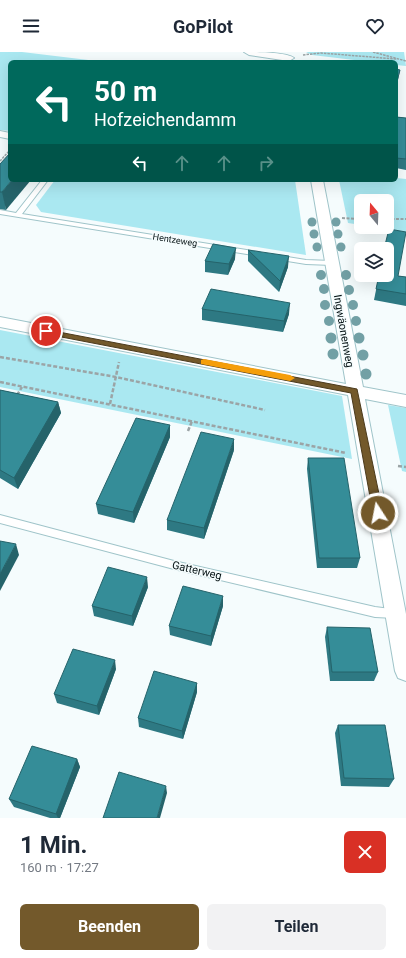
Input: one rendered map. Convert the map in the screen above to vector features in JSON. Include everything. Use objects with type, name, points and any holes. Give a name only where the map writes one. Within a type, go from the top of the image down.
[{"type":"street","points":[[249,52],[294,57]]},
{"type":"street","name":"Ingwäonenweg","points":[[317,182],[354,391],[406,671]]},
{"type":"street","points":[[0,322],[406,401]]},
{"type":"lane","points":[[18,214],[43,182]]},
{"type":"lane","name":"Hentzeweg","points":[[0,212],[306,262],[332,263]]},
{"type":"lane","name":"Gatterweg","points":[[0,519],[174,565],[375,612],[395,613]]},
{"type":"path","points":[[373,52],[406,61]]},
{"type":"path","points":[[294,57],[321,53],[396,59]]},
{"type":"path","points":[[0,161],[8,152]]},
{"type":"path","points":[[342,218],[354,219]]},
{"type":"path","points":[[394,219],[406,219]]},
{"type":"path","points":[[110,404],[123,346]]},
{"type":"path","points":[[0,357],[116,377],[265,410]]},
{"type":"path","points":[[0,382],[348,453]]},
{"type":"path","points":[[17,396],[22,387]]},
{"type":"path","points":[[188,431],[192,421]]},
{"type":"path","points":[[398,466],[406,467]]},
{"type":"shaded area","points":[[0,52],[22,52],[88,60],[8,60],[8,131],[0,130]]},
{"type":"shaded area","points":[[306,52],[404,52],[406,66],[398,65],[398,60],[354,60],[312,55]]},
{"type":"shaded area","points":[[398,178],[406,179],[406,232],[394,230],[394,194],[354,194],[354,224],[348,223],[339,182],[398,182]]},
{"type":"shaded area","points":[[53,182],[295,182],[306,255],[41,212],[36,205]]},
{"type":"shaded area","points":[[0,330],[342,396],[352,459],[0,387]]},
{"type":"shaded area","points":[[388,405],[406,408],[406,472],[402,471]]},
{"type":"building","points":[[398,117],[406,118],[406,159],[398,158]]},
{"type":"building","points":[[8,155],[8,182],[10,182],[2,192],[0,192],[0,164]]},
{"type":"building","points":[[394,230],[406,232],[398,276],[406,277],[406,294],[376,289],[378,282],[394,282],[394,242],[386,242],[388,234],[394,234]]},
{"type":"building","points":[[213,244],[236,248],[229,264],[205,261]]},
{"type":"building","points":[[248,250],[289,256],[280,281]]},
{"type":"building","points":[[211,289],[290,303],[284,321],[202,309]]},
{"type":"building","points":[[0,390],[58,402],[14,478],[0,470]]},
{"type":"building","points":[[136,418],[170,425],[133,512],[96,504]]},
{"type":"building","points":[[201,432],[234,439],[204,528],[167,520]]},
{"type":"building","points":[[308,458],[344,458],[360,558],[319,558]]},
{"type":"building","points":[[0,541],[16,544],[0,574]]},
{"type":"building","points":[[108,567],[147,577],[132,616],[92,606]]},
{"type":"building","points":[[183,586],[223,596],[211,636],[169,626]]},
{"type":"building","points":[[327,627],[370,628],[378,672],[332,672]]},
{"type":"building","points":[[73,649],[115,660],[97,706],[54,694]]},
{"type":"building","points":[[154,671],[197,683],[182,731],[138,718]]},
{"type":"building","points":[[338,725],[385,725],[394,779],[344,778]]},
{"type":"building","points":[[32,746],[77,759],[56,814],[9,799]]},
{"type":"building","points":[[119,772],[166,786],[157,818],[103,818]]},
{"type":"slow traffic","points":[[204,362],[290,378]]},
{"type":"route","points":[[46,331],[354,391],[378,513]]}]
